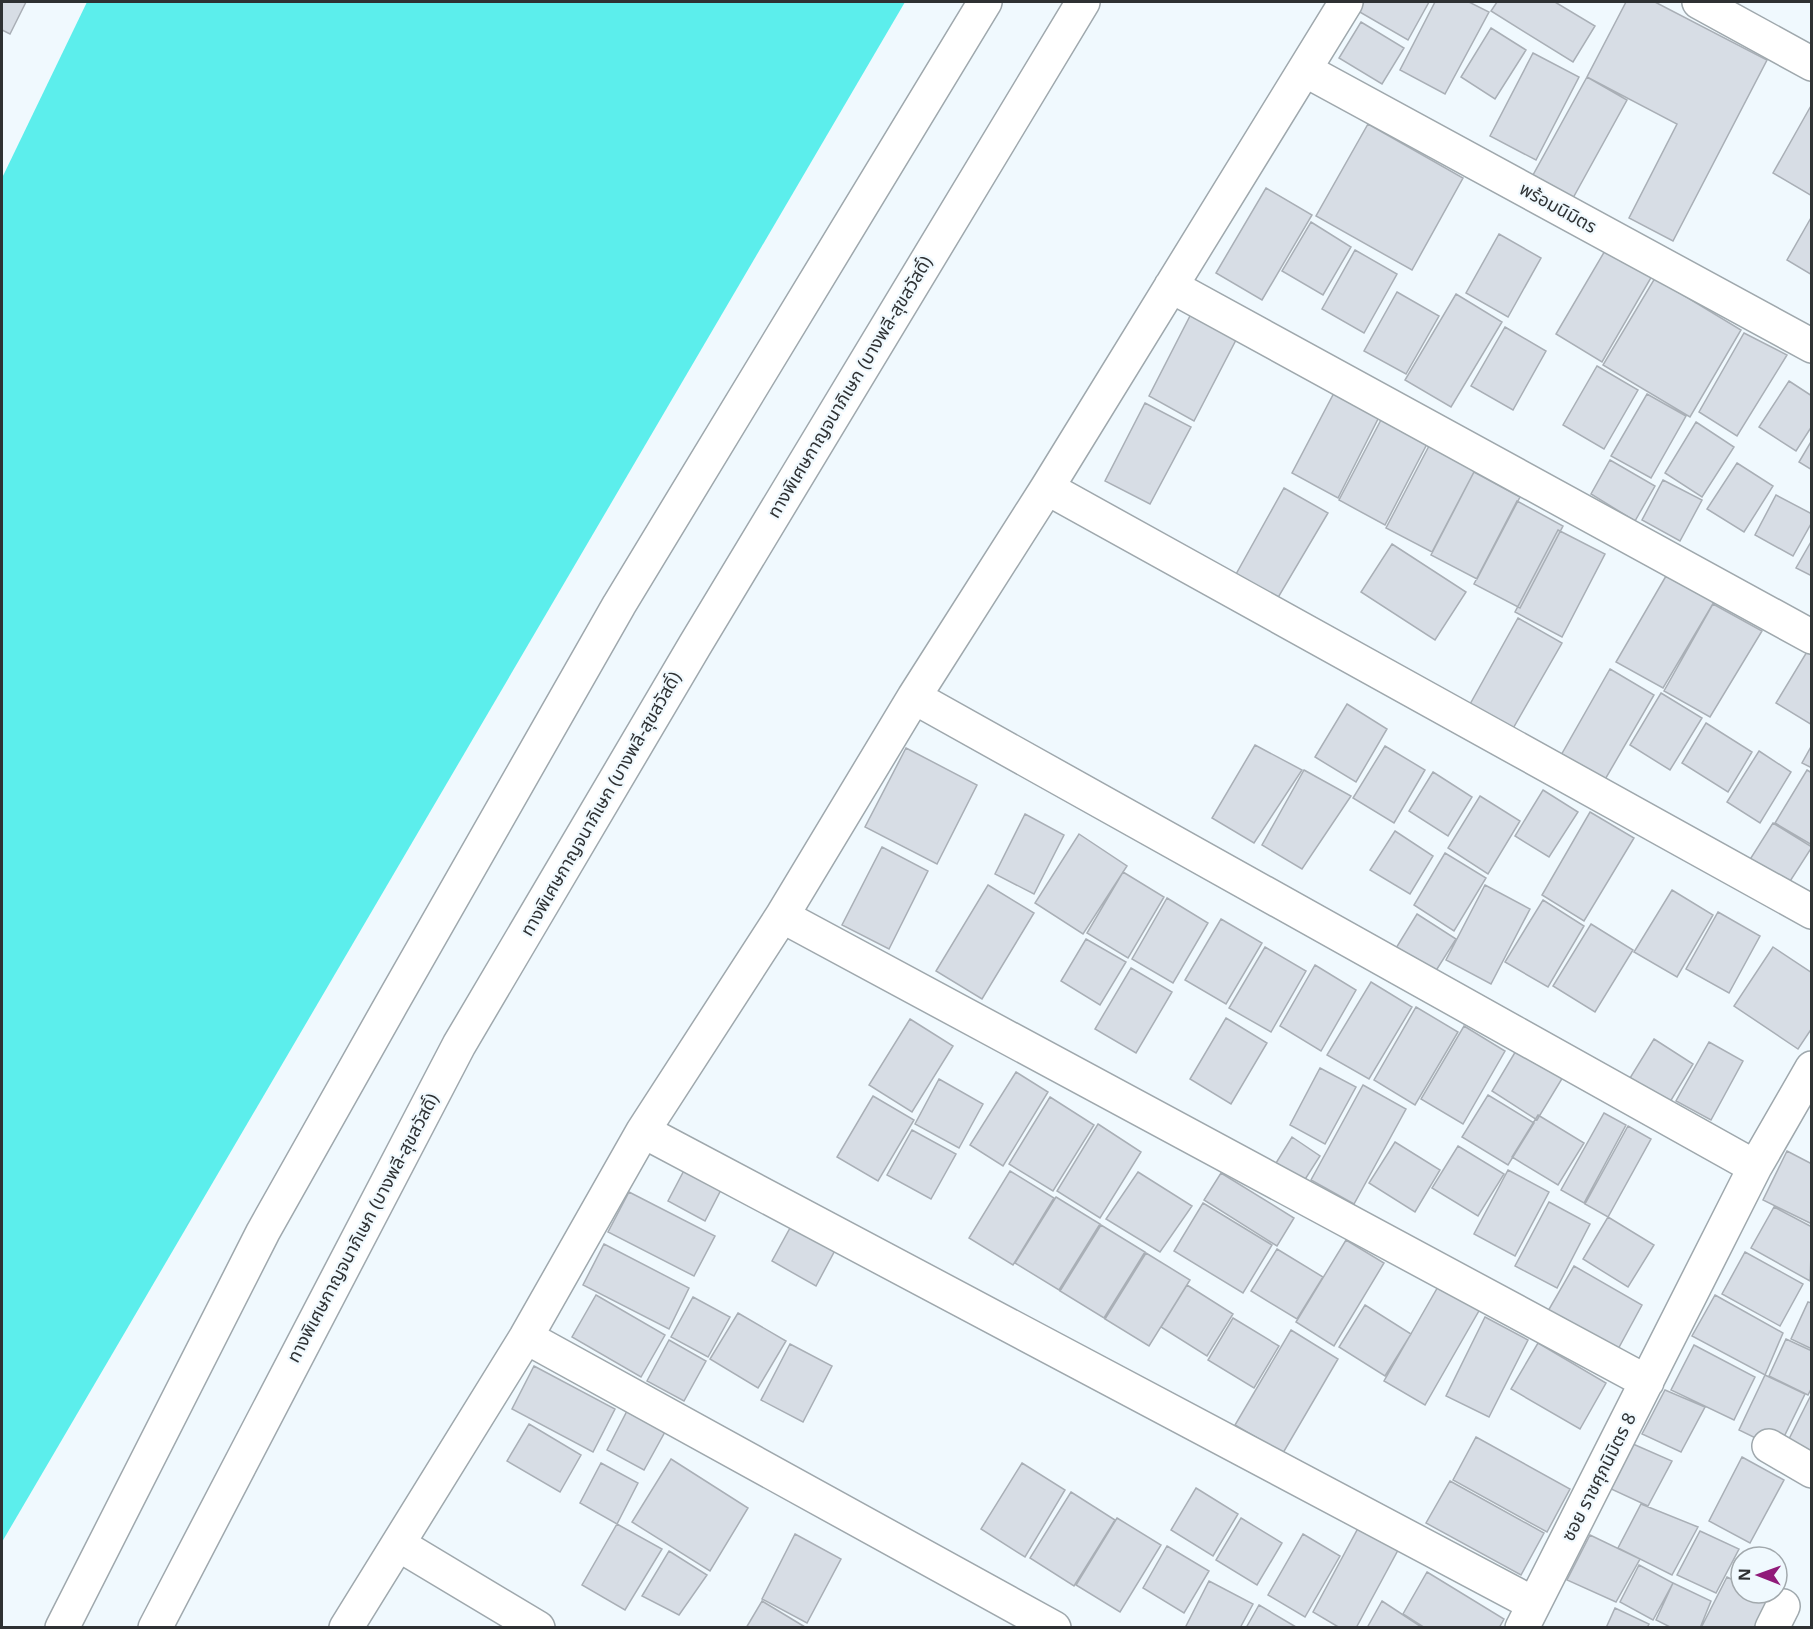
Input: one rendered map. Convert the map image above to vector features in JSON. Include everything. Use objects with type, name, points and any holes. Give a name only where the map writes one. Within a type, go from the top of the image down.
[{"type":"main road","points":[[62,1628],[263,1232],[392,1003],[619,605],[985,2]]},
{"type":"main road","name":"ทางพิเศษกาญจนาภิเษก (บางพลี-สุขสวัสดิ์)","points":[[155,1628],[459,1045],[694,645],[1083,2]]},
{"type":"main road","points":[[346,1628],[526,1337],[643,1131],[782,916],[914,697],[1047,488],[1346,2]]},
{"type":"main road","points":[[1700,2],[1812,64]]},
{"type":"main road","name":"พร้อมนิมิตร","points":[[1305,70],[1812,346]]},
{"type":"main road","points":[[1171,286],[1812,637]]},
{"type":"main road","points":[[1047,488],[1812,912]]},
{"type":"main road","points":[[914,697],[1755,1167]]},
{"type":"main road","points":[[782,916],[1647,1382]]},
{"type":"main road","name":"ซอย ราชศุภนิมิตร 8","points":[[1528,1616],[1755,1167],[1812,1068]]},
{"type":"main road","points":[[643,1131],[1528,1616]]},
{"type":"main road","points":[[526,1337],[1054,1628]]},
{"type":"main road","points":[[1769,1446],[1812,1471]]},
{"type":"main road","points":[[398,1544],[538,1628]]},
{"type":"water","points":[[87,2],[905,2],[2,1542],[2,178]]},
{"type":"building","points":[[2,2],[26,2],[10,34],[2,30]]},
{"type":"building","points":[[1364,2],[1429,2],[1408,40],[1358,11]]},
{"type":"building","points":[[1435,2],[1469,2],[1489,12],[1445,94],[1400,70]]},
{"type":"building","points":[[1497,2],[1555,2],[1595,26],[1573,62],[1491,11]]},
{"type":"building","points":[[1626,2],[1655,2],[1767,60],[1673,241],[1629,218],[1677,124],[1587,77]]},
{"type":"building","points":[[1361,22],[1404,48],[1382,84],[1339,58]]},
{"type":"building","points":[[1491,28],[1526,50],[1495,99],[1461,77]]},
{"type":"building","points":[[1533,53],[1579,77],[1536,160],[1490,136]]},
{"type":"building","points":[[1587,77],[1627,100],[1573,198],[1533,175]]},
{"type":"building","points":[[1812,104],[1812,196],[1773,173]]},
{"type":"building","points":[[1368,124],[1463,178],[1412,270],[1316,216]]},
{"type":"building","points":[[1266,188],[1312,215],[1262,300],[1216,273]]},
{"type":"building","points":[[1812,216],[1812,275],[1787,260]]},
{"type":"building","points":[[1311,222],[1351,247],[1323,295],[1282,271]]},
{"type":"building","points":[[1499,234],[1541,258],[1508,317],[1466,293]]},
{"type":"building","points":[[1606,249],[1652,276],[1602,362],[1556,334]]},
{"type":"building","points":[[1355,250],[1397,274],[1364,333],[1322,309]]},
{"type":"building","points":[[1655,278],[1741,330],[1690,417],[1603,365]]},
{"type":"building","points":[[1397,292],[1439,316],[1406,374],[1364,351]]},
{"type":"building","points":[[1456,294],[1502,322],[1451,407],[1405,380]]},
{"type":"building","points":[[1191,314],[1237,338],[1194,421],[1149,396]]},
{"type":"building","points":[[1505,327],[1546,351],[1513,410],[1471,386]]},
{"type":"building","points":[[1744,333],[1787,355],[1737,436],[1699,412]]},
{"type":"building","points":[[1597,366],[1638,390],[1604,449],[1563,425]]},
{"type":"building","points":[[1789,381],[1812,396],[1812,426],[1796,451],[1759,427]]},
{"type":"building","points":[[1335,391],[1380,415],[1338,498],[1292,473]]},
{"type":"building","points":[[1647,394],[1686,416],[1651,478],[1611,456]]},
{"type":"building","points":[[1145,403],[1191,427],[1150,504],[1105,481]]},
{"type":"building","points":[[1382,418],[1428,442],[1385,525],[1339,500]]},
{"type":"building","points":[[1696,422],[1734,447],[1702,497],[1665,473]]},
{"type":"building","points":[[1812,440],[1812,470],[1799,462]]},
{"type":"building","points":[[1429,446],[1475,470],[1432,552],[1386,528]]},
{"type":"building","points":[[1610,460],[1655,486],[1635,521],[1591,494]]},
{"type":"building","points":[[1737,463],[1773,486],[1744,532],[1707,509]]},
{"type":"building","points":[[1474,472],[1520,497],[1477,579],[1431,555]]},
{"type":"building","points":[[1663,480],[1702,500],[1680,541],[1642,520]]},
{"type":"building","points":[[1284,488],[1328,513],[1276,601],[1235,576]]},
{"type":"building","points":[[1776,495],[1812,514],[1812,522],[1793,556],[1755,535]]},
{"type":"building","points":[[1517,501],[1563,526],[1520,608],[1474,584]]},
{"type":"building","points":[[1558,530],[1605,554],[1562,637],[1515,612]]},
{"type":"building","points":[[1812,540],[1812,576],[1796,568]]},
{"type":"building","points":[[1392,544],[1466,592],[1435,640],[1361,592]]},
{"type":"building","points":[[1666,576],[1714,602],[1663,688],[1616,662]]},
{"type":"building","points":[[1713,604],[1762,631],[1710,717],[1664,691]]},
{"type":"building","points":[[1518,618],[1562,643],[1511,732],[1469,706]]},
{"type":"building","points":[[1808,650],[1812,653],[1812,725],[1776,703]]},
{"type":"building","points":[[1610,669],[1654,695],[1603,783],[1560,757]]},
{"type":"building","points":[[1661,693],[1702,718],[1670,770],[1630,745]]},
{"type":"building","points":[[1347,704],[1387,729],[1356,782],[1315,757]]},
{"type":"building","points":[[1706,723],[1752,752],[1728,792],[1682,763]]},
{"type":"building","points":[[1255,745],[1302,770],[1254,843],[1212,818]]},
{"type":"building","points":[[1812,745],[1812,768],[1802,763]]},
{"type":"building","points":[[1385,746],[1425,770],[1394,823],[1353,798]]},
{"type":"building","points":[[906,748],[977,785],[937,864],[865,827]]},
{"type":"building","points":[[1759,751],[1791,772],[1760,823],[1727,802]]},
{"type":"building","points":[[1304,770],[1351,796],[1302,869],[1262,845]]},
{"type":"building","points":[[1807,770],[1812,773],[1812,845],[1775,823]]},
{"type":"building","points":[[1433,772],[1472,797],[1448,836],[1409,811]]},
{"type":"building","points":[[1543,790],[1578,812],[1549,857],[1515,836]]},
{"type":"building","points":[[1480,796],[1520,821],[1488,874],[1448,848]]},
{"type":"building","points":[[1590,812],[1634,838],[1584,921],[1542,895]]},
{"type":"building","points":[[1025,814],[1064,835],[1034,894],[995,874]]},
{"type":"building","points":[[1773,823],[1812,847],[1787,886],[1749,861]]},
{"type":"building","points":[[1395,831],[1433,856],[1410,894],[1370,870]]},
{"type":"building","points":[[1079,834],[1127,866],[1083,934],[1035,903]]},
{"type":"building","points":[[882,847],[928,871],[889,949],[842,925]]},
{"type":"building","points":[[1445,853],[1486,878],[1454,931],[1414,905]]},
{"type":"building","points":[[1123,872],[1164,897],[1128,958],[1087,933]]},
{"type":"building","points":[[988,885],[1034,913],[982,999],[936,971]]},
{"type":"building","points":[[1485,885],[1530,909],[1491,984],[1446,960]]},
{"type":"building","points":[[1672,890],[1713,915],[1677,977],[1634,952]]},
{"type":"building","points":[[1167,898],[1208,923],[1173,983],[1132,959]]},
{"type":"building","points":[[1543,900],[1584,926],[1548,987],[1505,962]]},
{"type":"building","points":[[1718,912],[1760,936],[1729,993],[1686,969]]},
{"type":"building","points":[[1417,914],[1456,939],[1432,977],[1393,953]]},
{"type":"building","points":[[1221,919],[1262,943],[1226,1004],[1185,980]]},
{"type":"building","points":[[1591,924],[1633,950],[1595,1012],[1553,986]]},
{"type":"building","points":[[1086,939],[1126,962],[1100,1005],[1061,981]]},
{"type":"building","points":[[1265,947],[1306,971],[1271,1032],[1229,1008]]},
{"type":"building","points":[[1773,947],[1812,973],[1812,1028],[1798,1049],[1734,1006]]},
{"type":"building","points":[[1315,965],[1356,990],[1321,1051],[1280,1026]]},
{"type":"building","points":[[1131,968],[1172,992],[1136,1053],[1095,1029]]},
{"type":"building","points":[[1371,982],[1412,1007],[1369,1079],[1327,1055]]},
{"type":"building","points":[[1416,1007],[1458,1032],[1415,1105],[1374,1080]]},
{"type":"building","points":[[1226,1018],[1267,1043],[1231,1104],[1190,1079]]},
{"type":"building","points":[[910,1019],[953,1046],[912,1112],[869,1085]]},
{"type":"building","points":[[1464,1026],[1505,1051],[1463,1124],[1421,1099]]},
{"type":"building","points":[[1654,1039],[1693,1064],[1670,1102],[1630,1078]]},
{"type":"building","points":[[1709,1042],[1743,1061],[1711,1120],[1676,1101]]},
{"type":"building","points":[[1517,1049],[1563,1077],[1537,1120],[1492,1091]]},
{"type":"building","points":[[1320,1068],[1356,1087],[1325,1144],[1290,1125]]},
{"type":"building","points":[[1016,1072],[1048,1092],[1003,1166],[970,1145]]},
{"type":"building","points":[[939,1079],[983,1104],[959,1148],[915,1124]]},
{"type":"building","points":[[1363,1085],[1406,1109],[1354,1204],[1311,1180]]},
{"type":"building","points":[[1488,1095],[1534,1123],[1508,1165],[1462,1137]]},
{"type":"building","points":[[873,1096],[914,1120],[878,1181],[837,1157]]},
{"type":"building","points":[[1050,1097],[1094,1125],[1053,1191],[1009,1164]]},
{"type":"building","points":[[1604,1113],[1626,1125],[1584,1203],[1561,1190]]},
{"type":"building","points":[[1538,1115],[1584,1143],[1558,1185],[1512,1157]]},
{"type":"building","points":[[1098,1124],[1141,1152],[1100,1218],[1057,1191]]},
{"type":"building","points":[[1628,1126],[1651,1139],[1608,1217],[1585,1204]]},
{"type":"building","points":[[912,1130],[956,1154],[931,1199],[887,1175]]},
{"type":"building","points":[[1292,1137],[1320,1156],[1304,1181],[1276,1163]]},
{"type":"building","points":[[1395,1142],[1440,1170],[1415,1212],[1369,1183]]},
{"type":"building","points":[[1458,1146],[1504,1174],[1478,1216],[1432,1188]]},
{"type":"building","points":[[1787,1151],[1812,1164],[1812,1224],[1763,1200]]},
{"type":"building","points":[[689,1161],[726,1180],[705,1221],[668,1201]]},
{"type":"building","points":[[1508,1170],[1549,1192],[1515,1256],[1474,1234]]},
{"type":"building","points":[[1010,1171],[1054,1198],[1013,1265],[969,1238]]},
{"type":"building","points":[[1138,1172],[1192,1206],[1160,1252],[1106,1219]]},
{"type":"building","points":[[1221,1173],[1294,1218],[1277,1246],[1204,1200]]},
{"type":"building","points":[[629,1192],[715,1236],[694,1276],[608,1232]]},
{"type":"building","points":[[1056,1197],[1100,1224],[1059,1290],[1015,1263]]},
{"type":"building","points":[[1549,1202],[1590,1224],[1557,1288],[1515,1266]]},
{"type":"building","points":[[1203,1203],[1272,1245],[1243,1293],[1174,1251]]},
{"type":"building","points":[[1774,1207],[1812,1227],[1810,1281],[1751,1248]]},
{"type":"building","points":[[796,1217],[840,1241],[816,1286],[772,1261]]},
{"type":"building","points":[[1608,1217],[1654,1245],[1628,1287],[1583,1259]]},
{"type":"building","points":[[1101,1225],[1145,1252],[1104,1318],[1060,1291]]},
{"type":"building","points":[[1346,1240],[1384,1263],[1334,1346],[1296,1322]]},
{"type":"building","points":[[604,1244],[689,1288],[669,1329],[583,1285]]},
{"type":"building","points":[[1277,1249],[1323,1277],[1297,1319],[1251,1291]]},
{"type":"building","points":[[1745,1252],[1803,1284],[1780,1326],[1722,1294]]},
{"type":"building","points":[[1146,1253],[1190,1280],[1149,1346],[1105,1319]]},
{"type":"building","points":[[1574,1266],[1642,1305],[1617,1351],[1548,1311]]},
{"type":"building","points":[[1187,1285],[1233,1314],[1207,1356],[1161,1327]]},
{"type":"building","points":[[1439,1285],[1480,1309],[1425,1405],[1384,1381]]},
{"type":"building","points":[[596,1295],[665,1335],[641,1377],[572,1337]]},
{"type":"building","points":[[1715,1295],[1783,1333],[1765,1375],[1692,1336]]},
{"type":"building","points":[[693,1297],[730,1317],[708,1357],[671,1337]]},
{"type":"building","points":[[1808,1302],[1812,1303],[1812,1349],[1791,1339]]},
{"type":"building","points":[[1365,1305],[1411,1334],[1385,1376],[1339,1347]]},
{"type":"building","points":[[738,1313],[786,1341],[758,1388],[710,1359]]},
{"type":"building","points":[[1485,1317],[1528,1340],[1489,1417],[1446,1396]]},
{"type":"building","points":[[1233,1318],[1279,1346],[1254,1388],[1208,1360]]},
{"type":"building","points":[[1291,1330],[1338,1359],[1283,1453],[1235,1425]]},
{"type":"building","points":[[1786,1339],[1812,1351],[1812,1387],[1808,1395],[1769,1376]]},
{"type":"building","points":[[669,1340],[706,1361],[684,1401],[647,1381]]},
{"type":"building","points":[[1538,1343],[1606,1383],[1580,1429],[1511,1389]]},
{"type":"building","points":[[790,1344],[832,1366],[803,1422],[761,1400]]},
{"type":"building","points":[[1694,1345],[1755,1377],[1734,1420],[1671,1390]]},
{"type":"building","points":[[534,1366],[615,1409],[593,1452],[512,1409]]},
{"type":"building","points":[[1765,1375],[1805,1394],[1778,1449],[1739,1430]]},
{"type":"building","points":[[1665,1390],[1705,1407],[1681,1452],[1642,1434]]},
{"type":"building","points":[[1812,1393],[1812,1452],[1788,1441]]},
{"type":"building","points":[[628,1409],[666,1430],[644,1470],[607,1450]]},
{"type":"building","points":[[529,1424],[581,1455],[560,1492],[507,1461]]},
{"type":"building","points":[[1476,1437],[1570,1489],[1547,1532],[1453,1480]]},
{"type":"building","points":[[1633,1444],[1672,1461],[1648,1506],[1609,1488]]},
{"type":"building","points":[[1742,1457],[1784,1480],[1750,1543],[1709,1521]]},
{"type":"building","points":[[671,1459],[748,1508],[710,1571],[632,1522]]},
{"type":"building","points":[[601,1463],[638,1483],[617,1524],[580,1503]]},
{"type":"building","points":[[1022,1463],[1065,1490],[1025,1557],[981,1529]]},
{"type":"building","points":[[1450,1481],[1544,1533],[1521,1575],[1426,1523]]},
{"type":"building","points":[[1196,1488],[1238,1514],[1213,1556],[1171,1530]]},
{"type":"building","points":[[1071,1492],[1115,1520],[1074,1586],[1030,1558]]},
{"type":"building","points":[[1641,1504],[1698,1527],[1672,1575],[1618,1548]]},
{"type":"building","points":[[1364,1517],[1404,1539],[1356,1628],[1340,1628],[1313,1612]]},
{"type":"building","points":[[1117,1518],[1161,1545],[1120,1612],[1076,1585]]},
{"type":"building","points":[[1241,1518],[1282,1543],[1257,1585],[1216,1560]]},
{"type":"building","points":[[617,1524],[662,1549],[625,1610],[582,1585]]},
{"type":"building","points":[[1700,1531],[1730,1545],[1729,1568],[1716,1593],[1677,1575]]},
{"type":"building","points":[[795,1534],[841,1559],[807,1623],[762,1599]]},
{"type":"building","points":[[1303,1534],[1340,1556],[1305,1617],[1268,1595]]},
{"type":"building","points":[[1590,1535],[1640,1559],[1616,1602],[1567,1580]]},
{"type":"building","points":[[1167,1546],[1209,1571],[1184,1613],[1143,1588]]},
{"type":"building","points":[[669,1551],[707,1575],[679,1615],[642,1596]]},
{"type":"building","points":[[1639,1565],[1673,1583],[1653,1620],[1620,1602]]},
{"type":"building","points":[[1427,1572],[1504,1619],[1499,1628],[1425,1628],[1403,1614]]},
{"type":"building","points":[[1727,1577],[1729,1578],[1729,1605],[1766,1605],[1754,1628],[1701,1628]]},
{"type":"building","points":[[1209,1581],[1253,1604],[1240,1628],[1185,1628]]},
{"type":"building","points":[[1673,1583],[1711,1601],[1700,1628],[1672,1628],[1656,1620]]},
{"type":"building","points":[[762,1601],[805,1627],[746,1628]]},
{"type":"building","points":[[1382,1601],[1423,1628],[1367,1628]]},
{"type":"building","points":[[1259,1605],[1296,1627],[1296,1628],[1246,1628]]},
{"type":"building","points":[[1615,1608],[1649,1624],[1647,1628],[1606,1628]]}]
